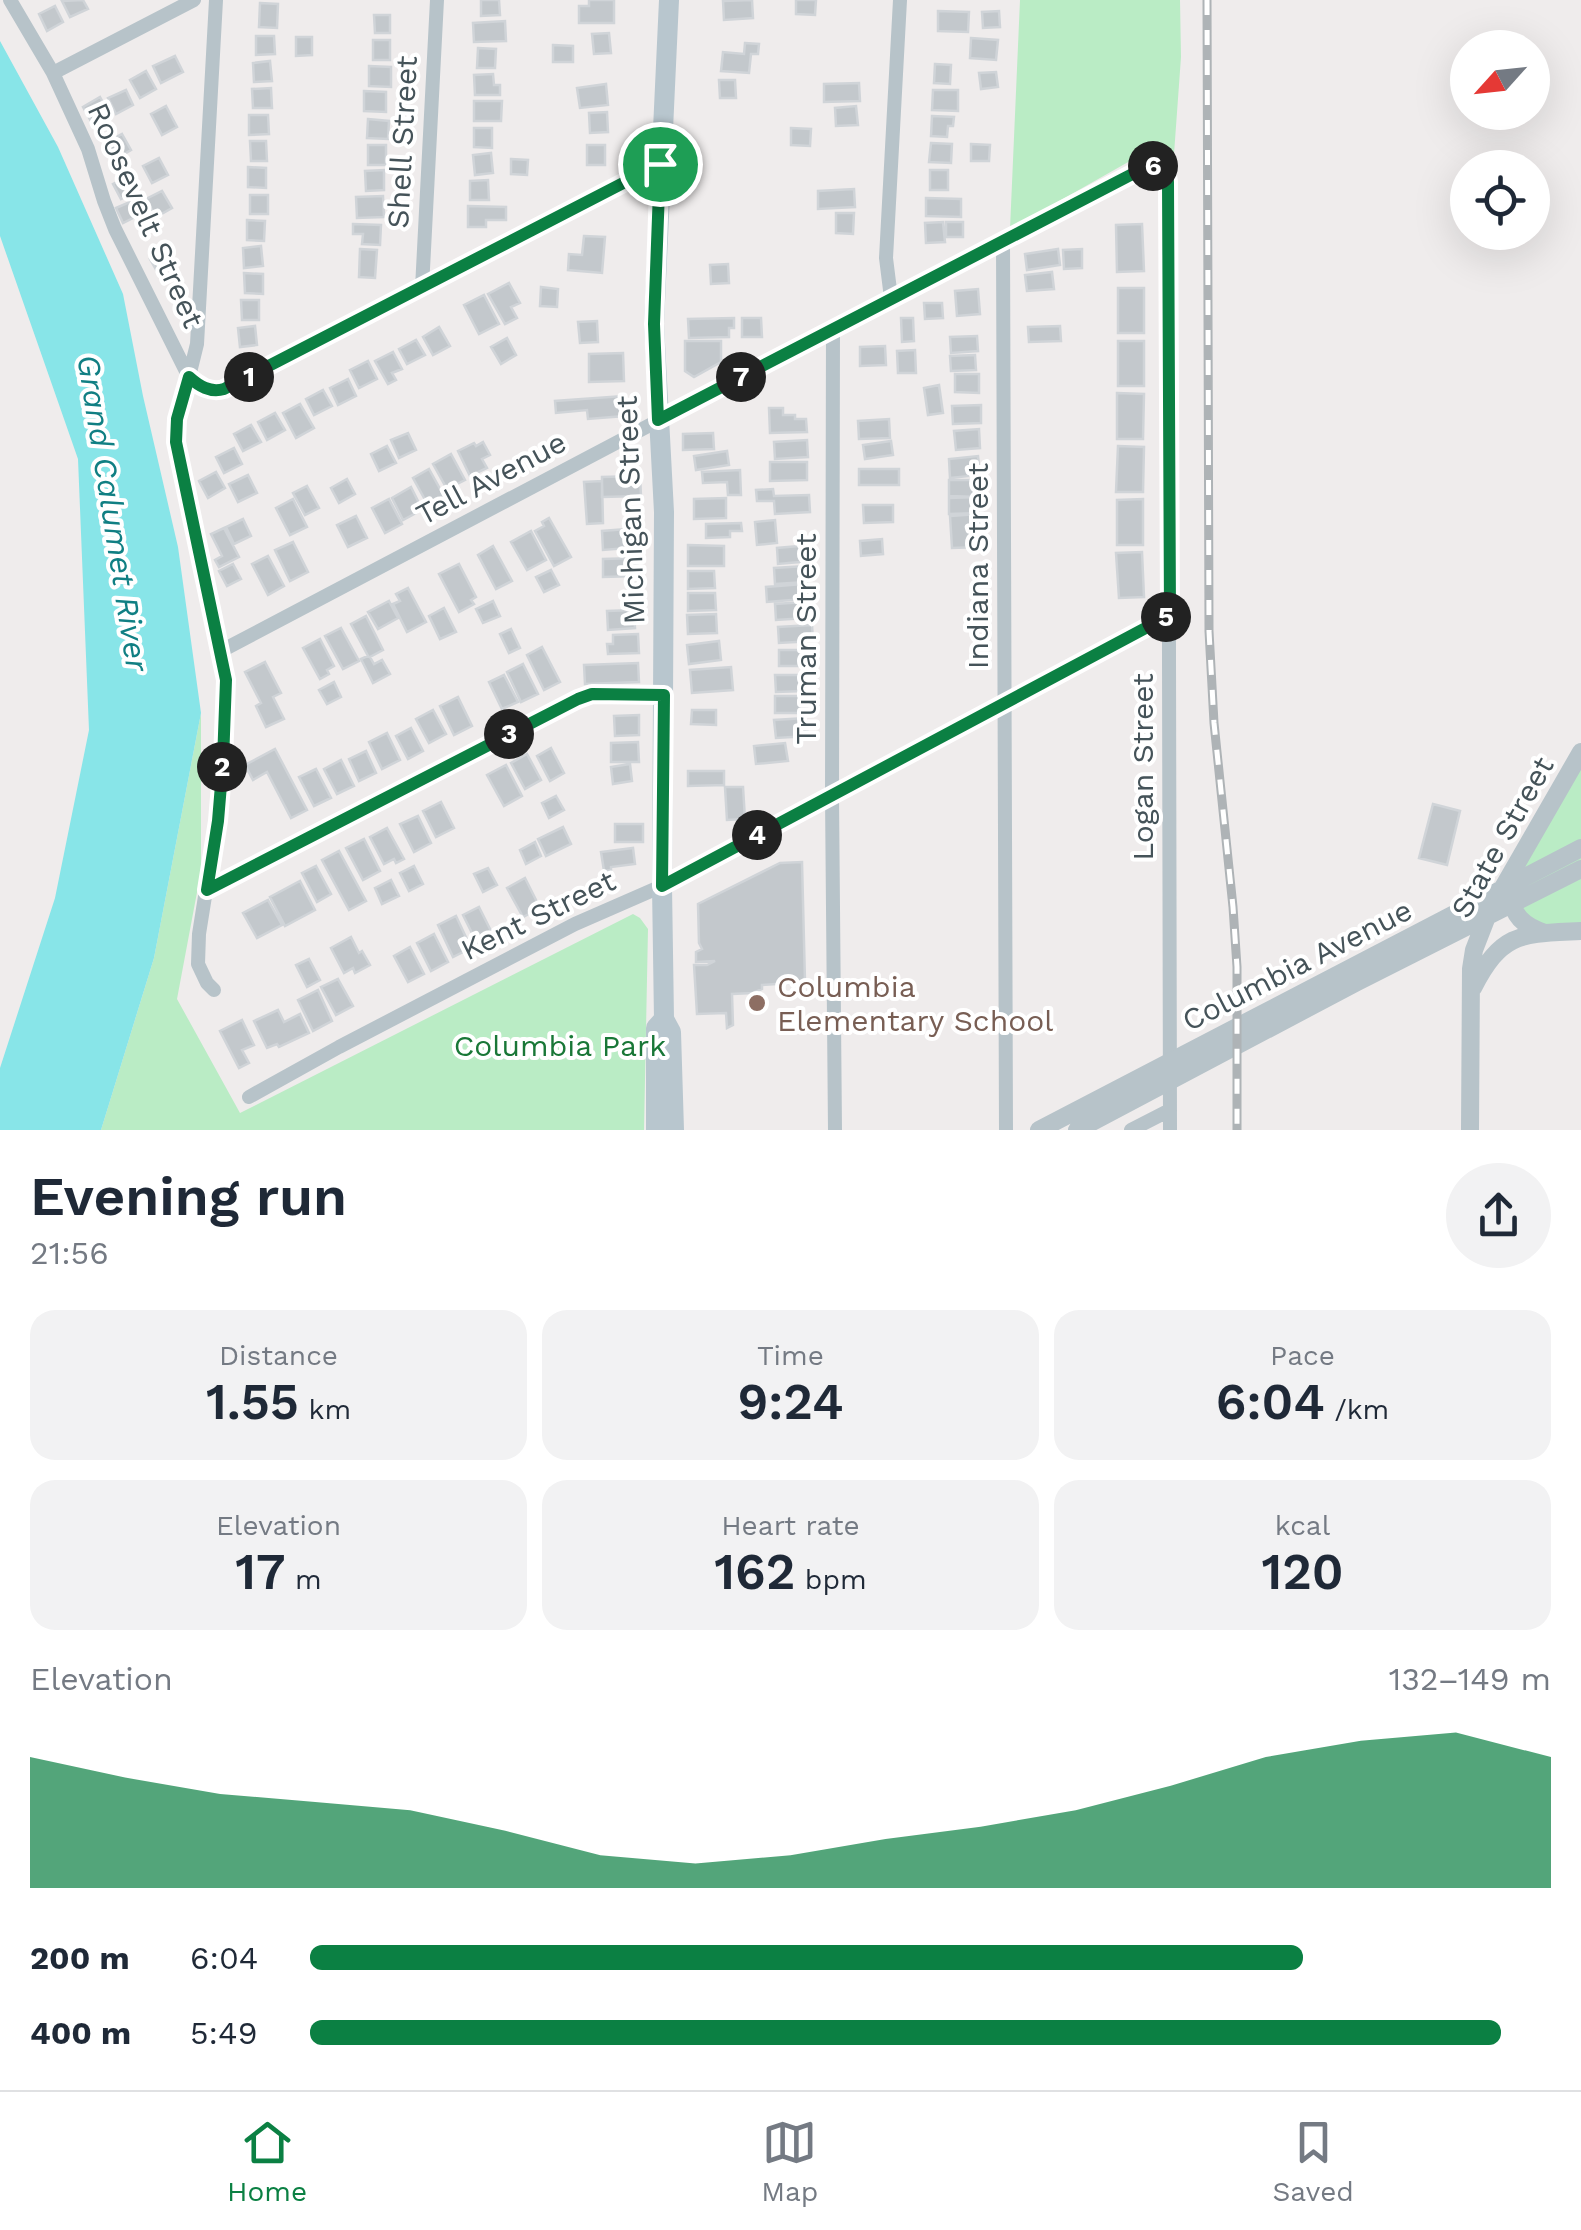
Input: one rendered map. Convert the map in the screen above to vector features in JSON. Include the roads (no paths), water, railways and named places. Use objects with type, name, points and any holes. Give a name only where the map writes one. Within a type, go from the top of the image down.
[{"type":"main road","name":"Michigan Street","points":[[668,0],[654,324],[664,512],[664,1019],[671,1032],[674,1130]]},
{"type":"main road","name":"Michigan Street","points":[[656,1130],[656,1028],[664,1019]]},
{"type":"street","name":"Roosevelt Street","points":[[10,0],[53,74],[88,149],[115,230],[189,377]]},
{"type":"street","points":[[53,74],[194,0]]},
{"type":"street","points":[[214,990],[198,964],[199,934],[218,821],[226,680],[176,442],[177,419],[197,344],[216,0]]},
{"type":"street","name":"Shell Street","points":[[422,288],[437,0]]},
{"type":"street","points":[[891,298],[886,258],[900,0]]},
{"type":"street","points":[[189,377],[202,387],[224,389],[660,164]]},
{"type":"street","name":"Tell Avenue","points":[[221,651],[891,298],[1144,168],[1161,166]]},
{"type":"street","name":"Logan Street","points":[[1161,166],[1168,182],[1170,1130]]},
{"type":"street","name":"Indiana Street","points":[[1002,241],[1006,1130]]},
{"type":"street","name":"Truman Street","points":[[833,328],[835,1130]]},
{"type":"street","name":"Kent Street","points":[[249,1098],[575,924],[662,886],[1170,615]]},
{"type":"street","points":[[207,890],[578,699],[592,694],[664,695]]},
{"type":"street","name":"State Street","points":[[1470,1130],[1470,969],[1481,927],[1581,752]]},
{"type":"street","name":"Columbia Avenue","points":[[1039,1130],[1581,848]]},
{"type":"street","name":"Columbia Avenue","points":[[1077,1130],[1581,869]]},
{"type":"street","points":[[1511,872],[1509,891],[1515,914],[1530,928],[1546,933]]},
{"type":"street","points":[[1470,992],[1485,964],[1506,943],[1517,937],[1581,931]]},
{"type":"street","points":[[1131,1130],[1170,1110]]},
{"type":"water","name":"Grand Calumet River","points":[[0,41],[58,147],[123,294],[178,547],[201,713],[154,958],[101,1130],[0,1130],[0,1068],[55,898],[89,730],[78,459],[0,236]]},
{"type":"railway","points":[[1207,0],[1209,631],[1237,967],[1237,1130]]},
{"type":"place","name":"Columbia Elementary School","points":[[757,1003]]},
{"type":"park label","name":"Columbia Park","points":[[560,1045]]}]
